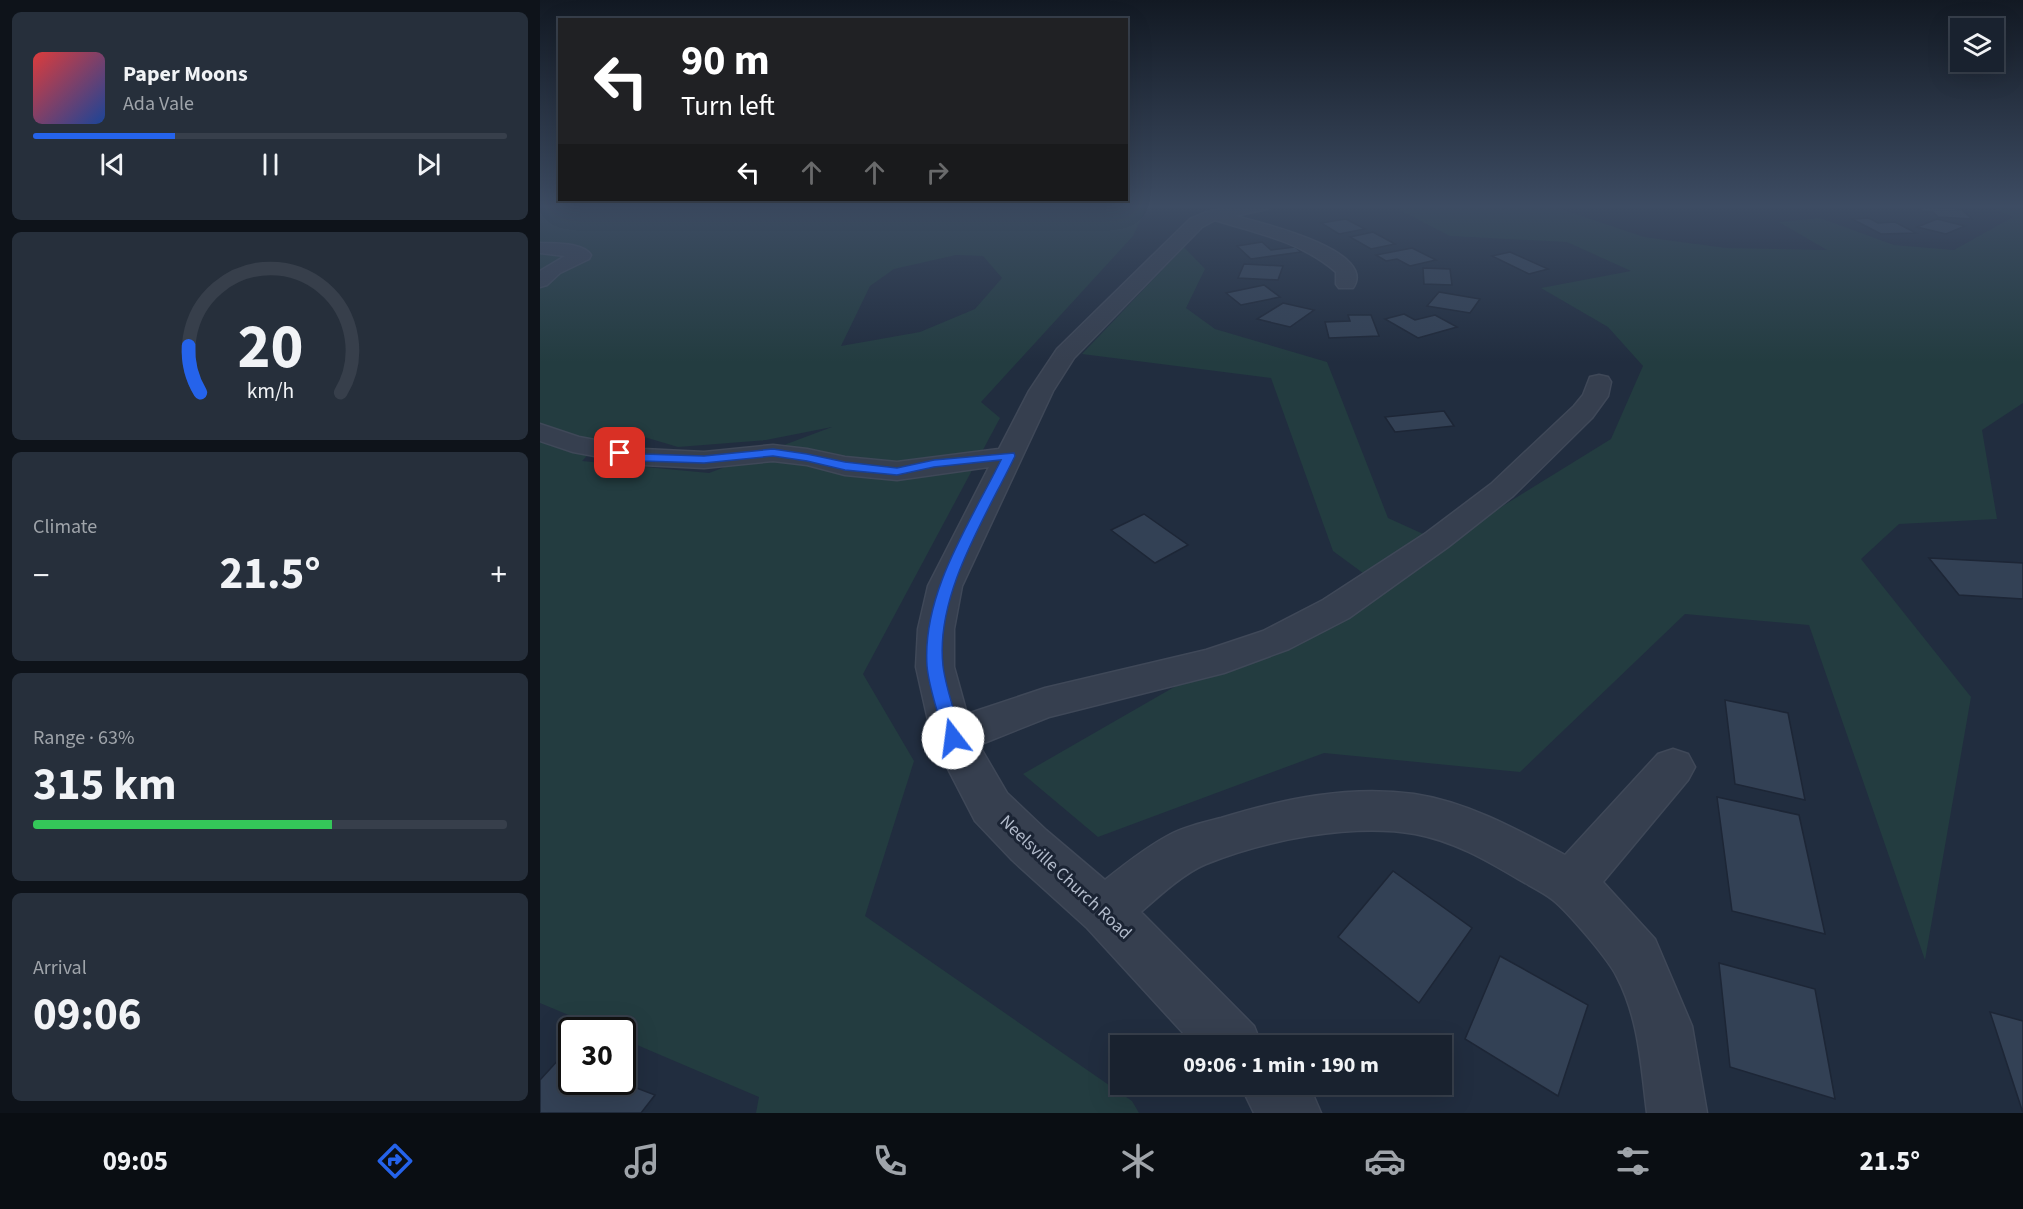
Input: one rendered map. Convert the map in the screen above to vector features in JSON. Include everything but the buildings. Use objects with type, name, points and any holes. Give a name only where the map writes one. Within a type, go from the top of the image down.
[{"type":"street","points":[[540,281],[553,269],[576,258]]},
{"type":"street","name":"Neelsville Church Road","points":[[1161,258],[1065,354],[1041,391],[945,586],[936,629],[935,667],[953,738],[991,807],[1029,845],[1105,911],[1223,1035]]},
{"type":"street","points":[[1331,258],[1346,270],[1346,284]]},
{"type":"street","points":[[953,738],[1003,717],[1045,703],[1211,663],[1276,640],[1336,609],[1428,546],[1502,490],[1583,412],[1595,396],[1599,382]]},
{"type":"street","points":[[540,432],[573,444],[643,457],[704,460],[773,453],[807,457],[845,466],[897,471],[934,464],[1010,456]]},
{"type":"street","points":[[1571,884],[1673,767]]},
{"type":"street","points":[[1105,911],[1146,877],[1190,848],[1274,822],[1350,811],[1414,814],[1457,825],[1506,847],[1571,884],[1599,913],[1636,958],[1664,1026],[1677,1113]]},
{"type":"street","points":[[1277,1095],[1291,1113]]},
{"type":"green space","points":[[540,258],[943,258],[894,269],[870,286],[841,346],[920,332],[975,309],[1002,278],[985,258],[1113,258],[981,402],[1000,418],[863,674],[914,761],[865,916],[1110,1086],[1110,1095],[1123,1095],[1132,1101],[1139,1113],[756,1113],[759,1097],[636,1045],[636,1017],[573,1017],[540,1003]],"holes":[[[832,427],[709,473],[582,461],[614,428],[678,447],[766,440]]]},
{"type":"green space","points":[[1174,258],[1194,258],[1205,269],[1186,308],[1215,329],[1327,362],[1388,518],[1443,543],[1611,439],[1643,366],[1608,327],[1541,288],[1631,271],[1602,258],[2023,258],[2023,403],[1982,430],[1997,519],[1899,524],[1861,559],[1971,697],[1925,960],[1809,625],[1685,614],[1520,772],[1324,753],[1098,837],[1023,774],[1367,576],[1333,551],[1271,378],[1082,354]]},
{"type":"route","points":[[620,453],[643,457],[704,460],[773,453],[807,457],[845,466],[897,471],[934,464],[1010,456],[945,586],[936,629],[935,667],[953,738]]}]
